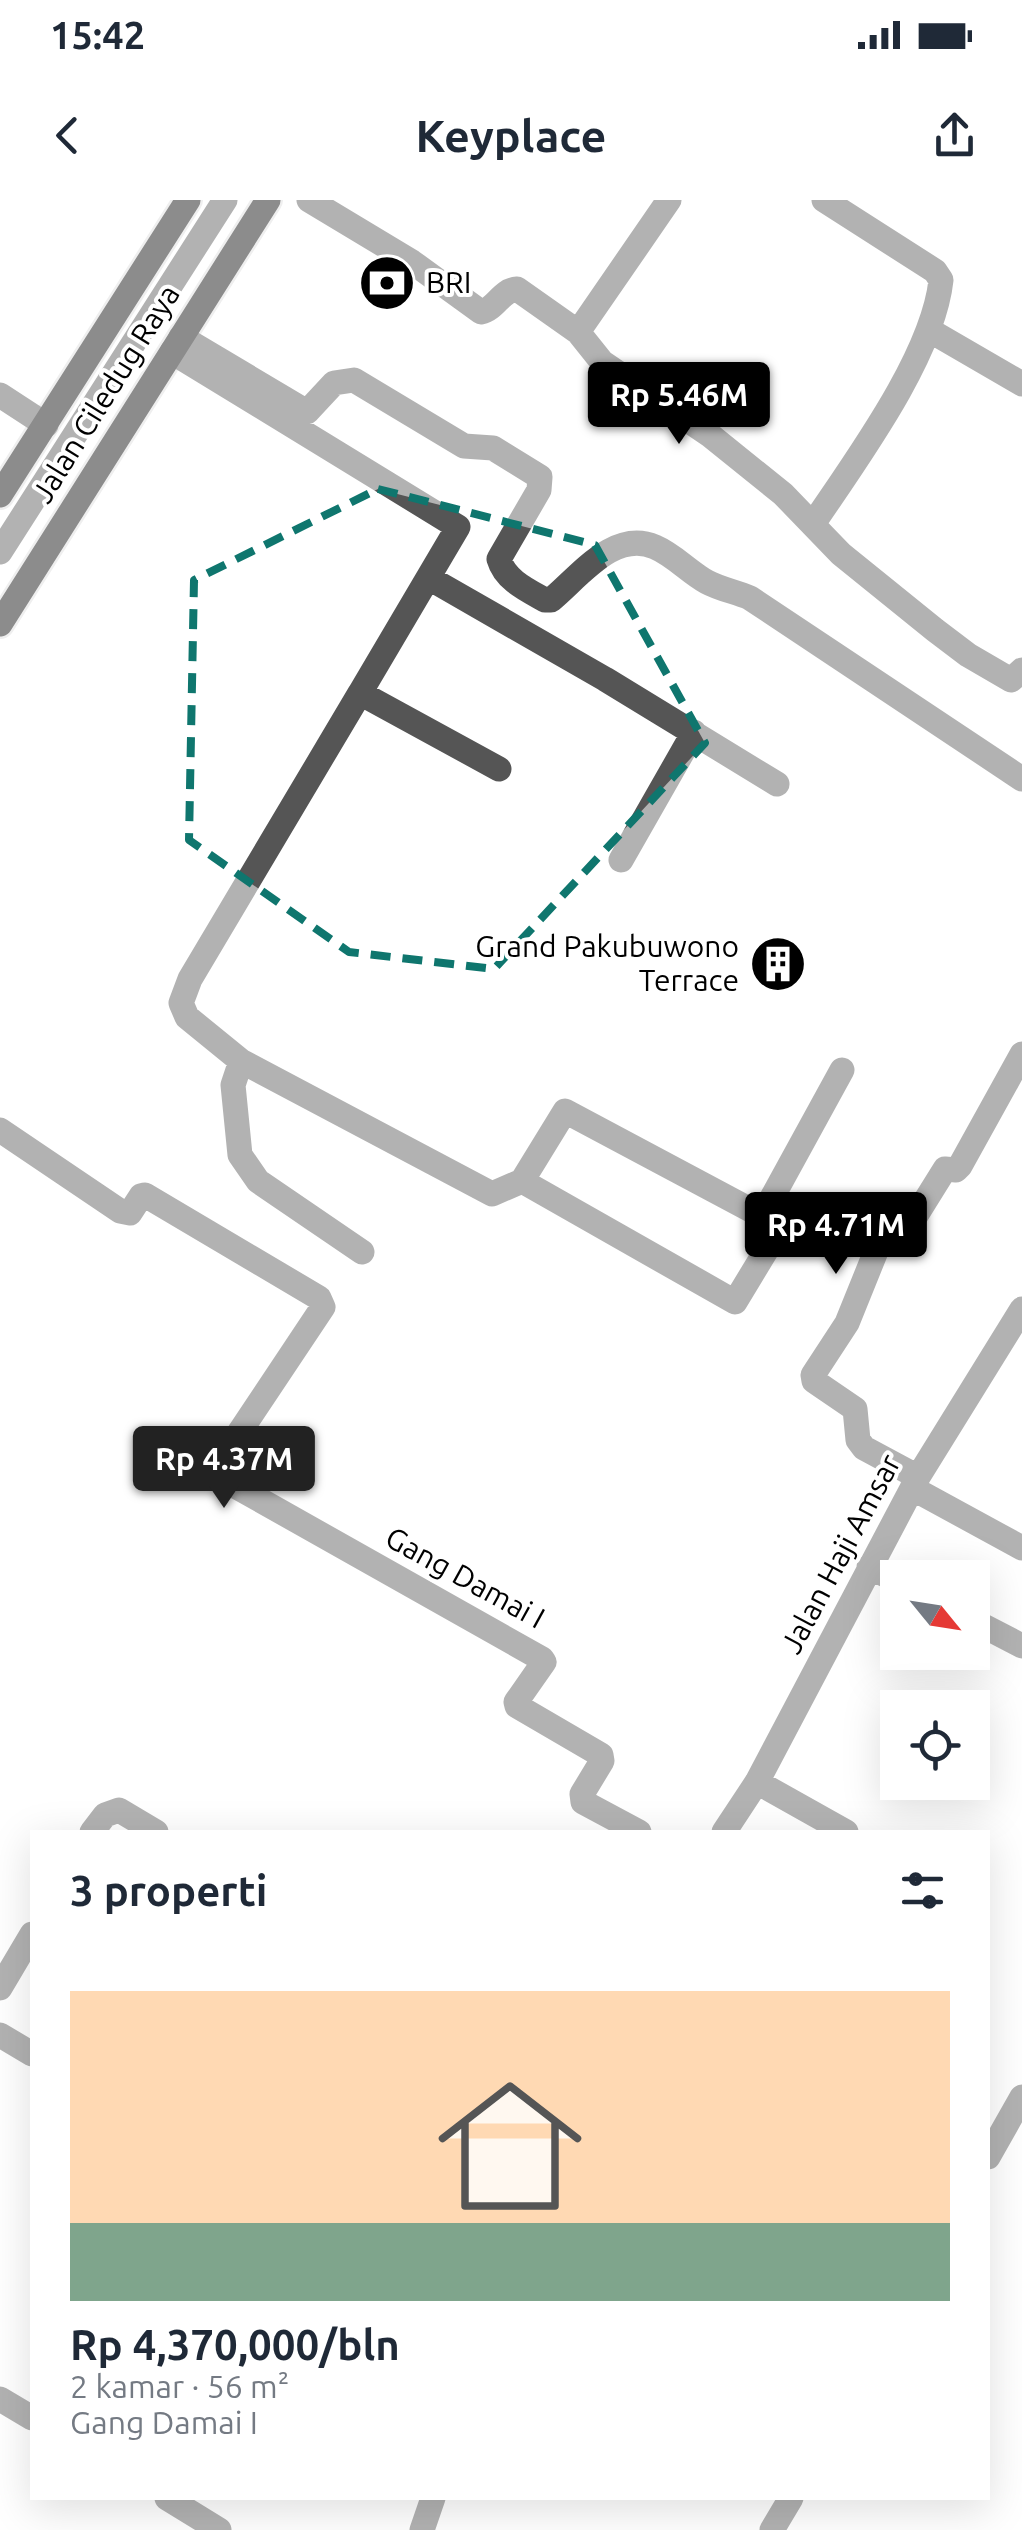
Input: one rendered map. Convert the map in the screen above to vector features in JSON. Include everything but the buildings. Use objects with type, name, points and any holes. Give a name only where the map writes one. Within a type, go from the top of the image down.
[{"type":"main road","name":"Jalan Ciledug Raya","points":[[0,494],[188,200]]},
{"type":"main road","name":"Jalan Ciledug Raya","points":[[0,624],[268,200]]},
{"type":"main road","points":[[46,425],[104,457]]},
{"type":"street","points":[[0,552],[225,200]]},
{"type":"street","points":[[309,200],[412,262],[481,312],[509,290],[517,289],[578,332],[602,362],[711,436],[783,494],[842,554],[968,655],[1011,680],[1022,670]]},
{"type":"street","points":[[578,332],[669,200]]},
{"type":"street","points":[[813,524],[876,430],[929,330],[941,280],[935,271],[824,200]]},
{"type":"street","points":[[929,330],[1022,384]]},
{"type":"street","points":[[176,344],[458,527],[190,979],[182,1002],[186,1017],[241,1061],[492,1194],[522,1181],[564,1112],[781,1226],[735,1302],[522,1181]]},
{"type":"street","points":[[176,344],[307,412],[334,383],[354,380],[464,446],[493,448],[530,468],[540,477],[539,490],[498,559],[511,579],[546,600],[619,546],[644,543],[704,580],[750,598],[1022,778]]},
{"type":"street","points":[[0,395],[46,425]]},
{"type":"street","points":[[429,578],[777,784]]},
{"type":"street","points":[[360,693],[499,769]]},
{"type":"street","points":[[621,860],[694,732]]},
{"type":"street","points":[[1022,1054],[960,1166],[953,1171],[944,1169],[912,1222],[893,1220],[887,1224],[847,1323],[813,1375],[814,1382],[855,1409],[858,1440],[864,1448],[1022,1548]]},
{"type":"street","points":[[241,1061],[233,1084],[240,1156],[258,1181],[362,1252]]},
{"type":"street","points":[[762,1216],[842,1070]]},
{"type":"street","name":"Gang Damai I","points":[[0,1130],[120,1211],[130,1213],[145,1196],[319,1298],[323,1307],[216,1466],[221,1478],[542,1658],[544,1662],[517,1706],[601,1755],[602,1761],[582,1794],[583,1802],[635,1830]]},
{"type":"street","name":"Jalan Haji Amsar","points":[[725,1830],[757,1782],[915,1482],[1022,1310]]},
{"type":"street","points":[[869,1567],[880,1573]]},
{"type":"street","points":[[990,1629],[1022,1646]]},
{"type":"street","points":[[757,1782],[842,1830]]},
{"type":"street","points":[[94,1830],[105,1815],[119,1810],[153,1830]]},
{"type":"street","points":[[0,1988],[30,1937]]},
{"type":"street","points":[[0,2035],[30,2053]]},
{"type":"street","points":[[990,2153],[1022,2097]]},
{"type":"street","points":[[0,2400],[30,2417]]},
{"type":"street","points":[[170,2500],[219,2530]]},
{"type":"street","points":[[422,2530],[432,2500]]},
{"type":"street","points":[[778,2528],[791,2500]]},
{"type":"highlighted area","points":[[378,489],[595,545],[705,743],[494,969],[349,952],[189,840],[194,580]]},
{"type":"place","name":"BRI","points":[[387,283]]},
{"type":"place","name":"Grand Pakubuwono Terrace","points":[[778,964]]}]
